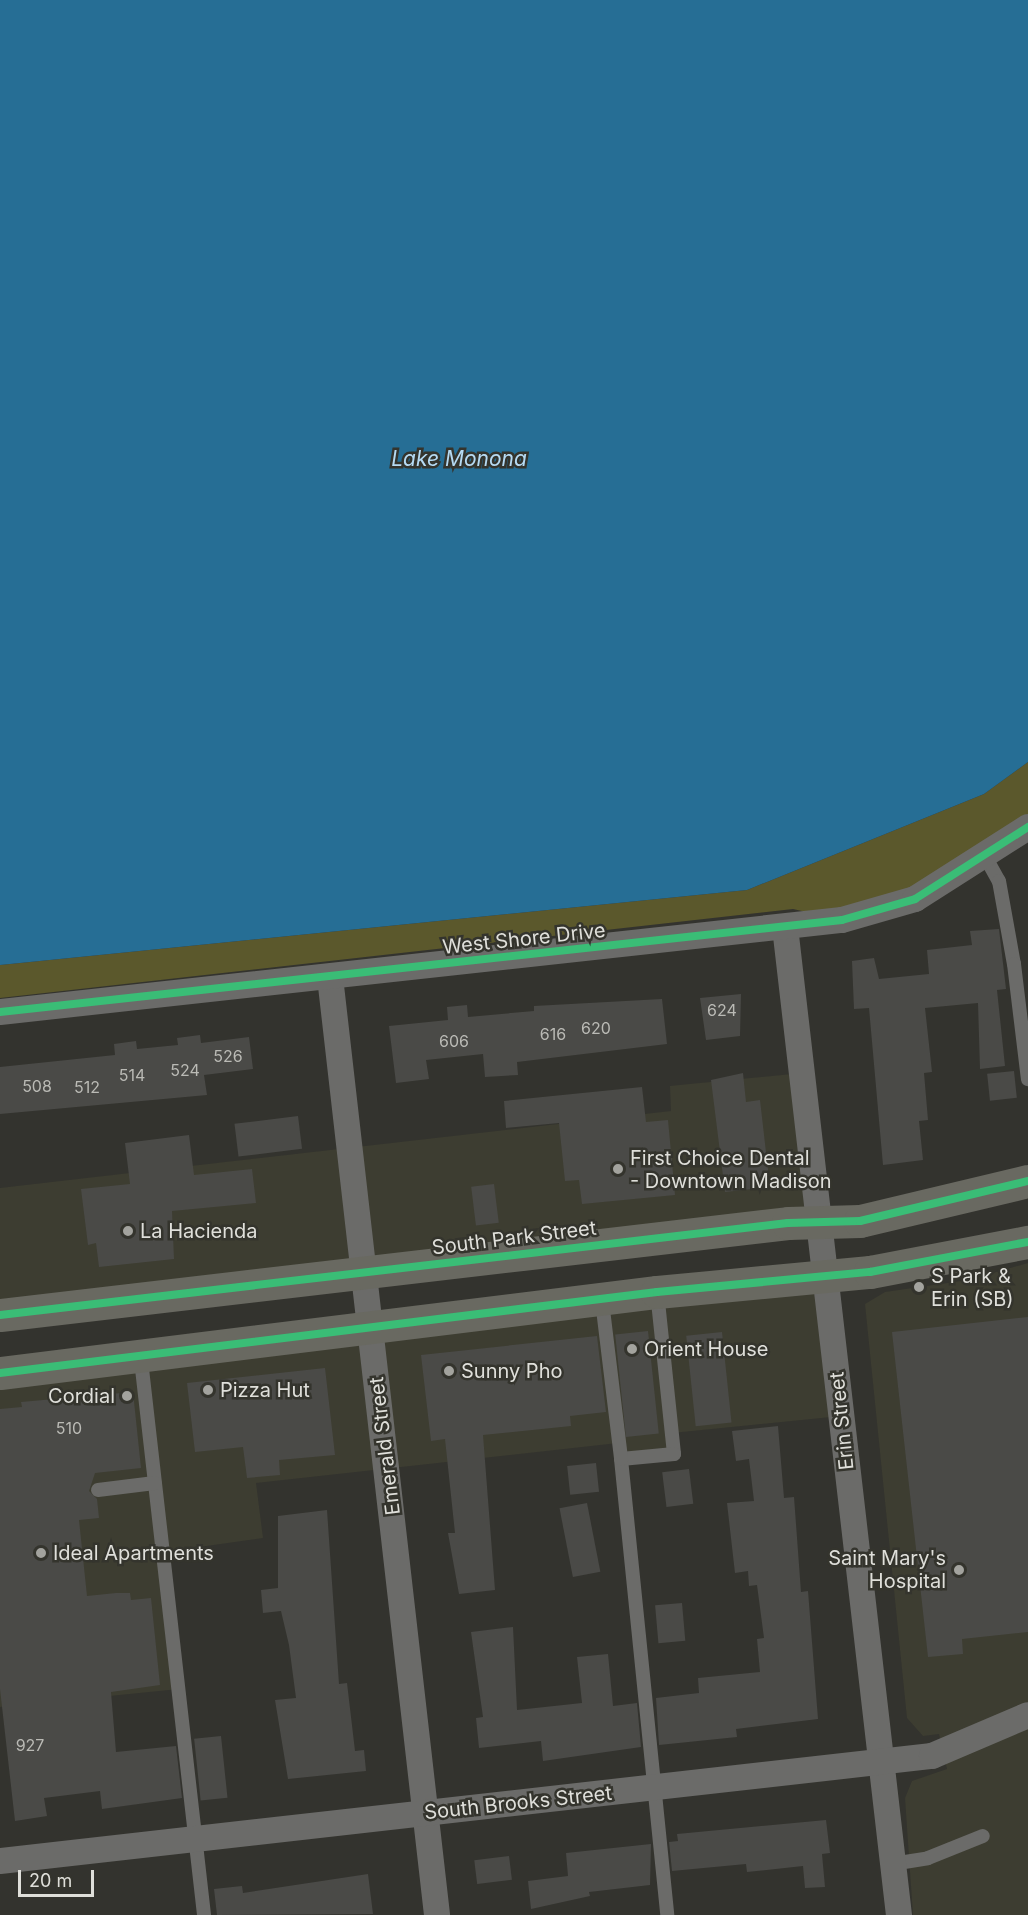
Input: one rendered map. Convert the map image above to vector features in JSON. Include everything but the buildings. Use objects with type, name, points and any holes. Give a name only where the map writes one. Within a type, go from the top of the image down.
[{"type":"main road","name":"South Park Street","points":[[0,1315],[819,1223],[931,1208],[1028,1181]]},
{"type":"main road","points":[[0,1373],[141,1360],[657,1292],[825,1276],[1028,1242]]},
{"type":"street","name":"West Shore Drive","points":[[0,1012],[785,927],[886,909],[986,858],[1028,827]]},
{"type":"street","name":"Erin Street","points":[[785,927],[898,1915]]},
{"type":"street","name":"Emerald Street","points":[[330,977],[372,1330],[436,1915]]},
{"type":"street","name":"South Brooks Street","points":[[0,1861],[424,1813],[653,1790],[932,1756],[1028,1715]]},
{"type":"lane","points":[[986,858],[999,881],[1014,964],[1028,1079]]},
{"type":"lane","points":[[621,1459],[674,1454],[657,1292]]},
{"type":"lane","points":[[602,1301],[621,1459],[667,1915]]},
{"type":"lane","points":[[141,1360],[204,1915]]},
{"type":"lane","points":[[98,1490],[155,1483]]},
{"type":"lane","points":[[892,1864],[928,1858],[983,1836]]},
{"type":"shaded area","points":[[1028,762],[1028,827],[986,858],[842,920],[793,909],[0,998],[0,965],[747,890],[984,794]]},
{"type":"shaded area","points":[[802,1073],[820,1223],[0,1314],[0,1188],[671,1111],[670,1086]]},
{"type":"shaded area","name":"Saint Mary's Hospital","points":[[1028,1263],[1028,1915],[913,1915],[905,1798],[912,1781],[947,1769],[939,1734],[923,1736],[907,1718],[865,1304],[885,1292],[968,1280]]},
{"type":"shaded area","points":[[825,1276],[841,1416],[672,1433],[674,1454],[621,1459],[618,1443],[256,1483],[263,1538],[164,1552],[179,1689],[0,1707],[0,1373]]},
{"type":"water","name":"Lake Monona","points":[[0,0],[1028,0],[1028,762],[984,794],[747,890],[0,965]]},
{"type":"cycle path","points":[[0,1012],[842,920],[915,899],[1028,827]]},
{"type":"cycle path","points":[[0,1315],[788,1223],[860,1221],[1028,1181]]},
{"type":"cycle path","points":[[0,1373],[657,1292],[870,1272],[1028,1242]]},
{"type":"place","name":"First Choice Dental - Downtown Madison","points":[[618,1169]]},
{"type":"place","name":"La Hacienda","points":[[128,1231]]},
{"type":"place","name":"S Park & Erin (SB)","points":[[919,1287]]},
{"type":"place","name":"Orient House","points":[[632,1349]]},
{"type":"place","name":"Sunny Pho","points":[[449,1371]]},
{"type":"place","name":"Pizza Hut","points":[[208,1390]]},
{"type":"place","name":"Cordial","points":[[127,1396]]},
{"type":"place","name":"Ideal Apartments","points":[[41,1553]]},
{"type":"place","name":"Saint Mary's Hospital","points":[[959,1570]]}]
